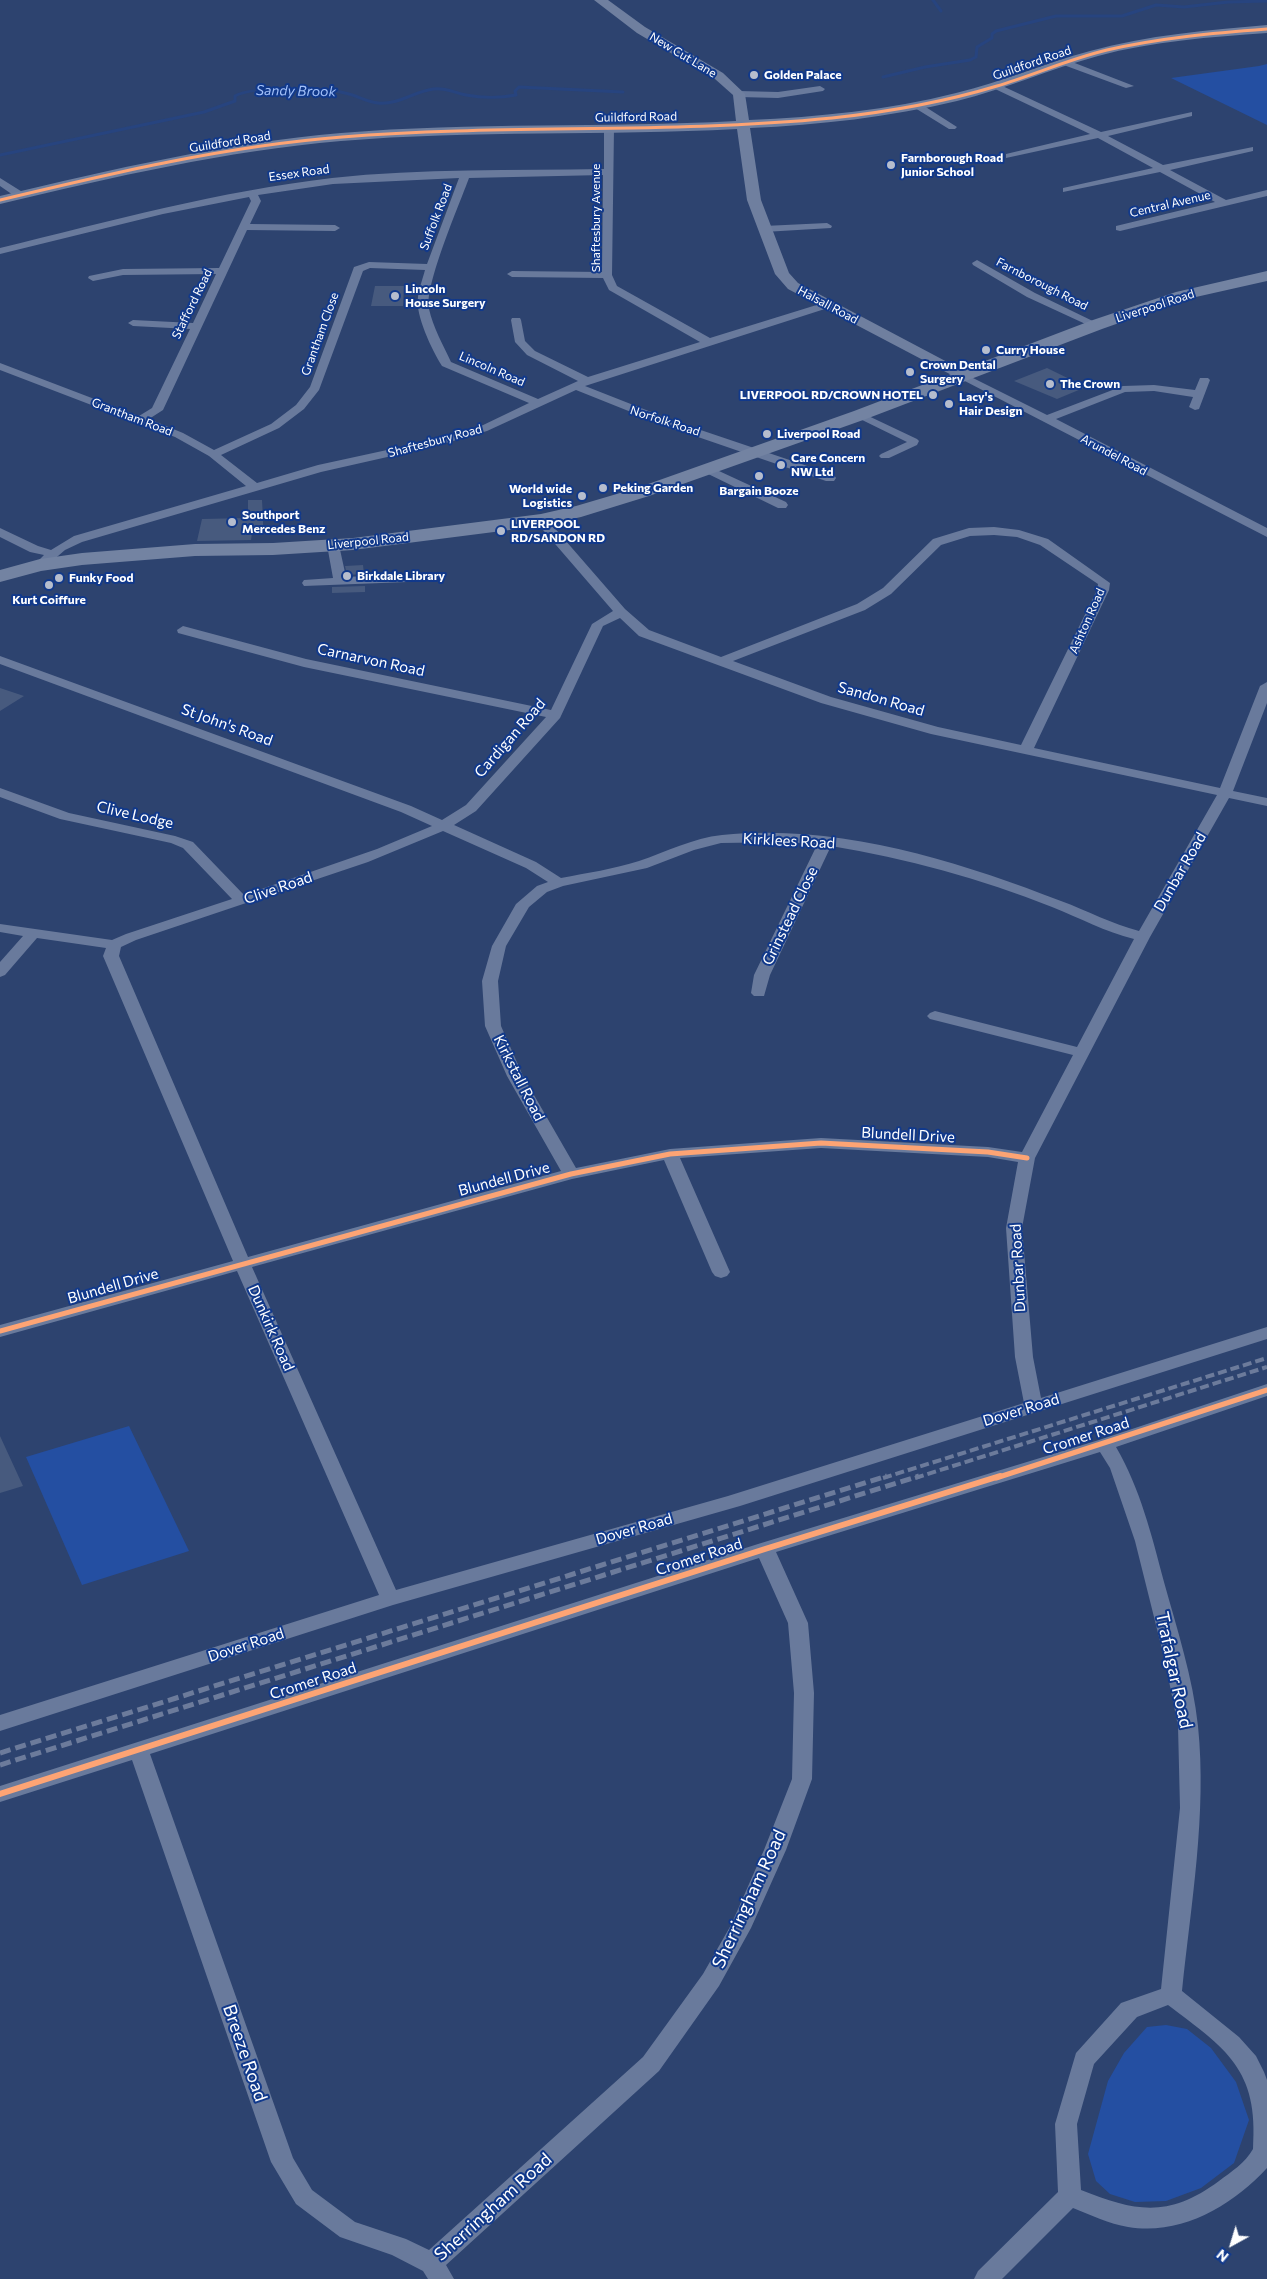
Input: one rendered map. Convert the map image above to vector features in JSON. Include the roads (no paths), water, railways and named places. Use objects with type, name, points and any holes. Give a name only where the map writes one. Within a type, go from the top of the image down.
[{"type":"main road","name":"Liverpool Road","points":[[0,576],[47,560],[195,550],[273,549],[332,545],[541,520],[609,503],[860,415],[1096,325],[1182,295],[1267,276]]},
{"type":"street","name":"New Cut Lane","points":[[600,0],[641,30],[719,76],[739,94]]},
{"type":"street","name":"Guildford Road","points":[[0,200],[155,165],[290,143],[426,132],[744,124],[830,118],[918,106],[996,86],[1064,62],[1109,50],[1211,34],[1267,29]]},
{"type":"street","name":"Guildford Road","points":[[1064,62],[1130,86]]},
{"type":"street","name":"Central Avenue","points":[[996,86],[1100,135],[1226,204]]},
{"type":"street","points":[[744,124],[739,94],[778,95],[820,89]]},
{"type":"street","points":[[918,106],[952,127]]},
{"type":"street","points":[[1009,156],[1190,114]]},
{"type":"street","name":"Halsall Road","points":[[744,124],[754,200],[782,274],[793,286],[962,376]]},
{"type":"street","name":"Shaftesbury Avenue","points":[[610,128],[607,275],[613,288],[709,342]]},
{"type":"street","points":[[1066,190],[1250,149]]},
{"type":"street","name":"Essex Road","points":[[0,251],[163,211],[252,193],[333,181],[409,176],[608,172]]},
{"type":"street","name":"Suffolk Road","points":[[430,267],[464,176]]},
{"type":"street","points":[[0,181],[20,195]]},
{"type":"street","name":"Stafford Road","points":[[140,419],[157,410],[256,201],[252,193]]},
{"type":"street","name":"Central Avenue","points":[[1120,228],[1267,194]]},
{"type":"street","points":[[817,216],[836,236]]},
{"type":"street","points":[[764,229],[827,226]]},
{"type":"street","points":[[244,227],[335,228]]},
{"type":"street","name":"Farnborough Road","points":[[977,264],[1032,295],[1096,325]]},
{"type":"street","name":"Grantham Close","points":[[212,454],[239,444],[275,426],[300,407],[315,388],[358,269],[369,265],[430,267]]},
{"type":"street","name":"Lincoln Road","points":[[430,267],[423,296],[423,308],[446,364],[538,403]]},
{"type":"street","points":[[93,278],[123,272],[223,271]]},
{"type":"street","points":[[512,274],[607,275]]},
{"type":"street","name":"Shaftesbury Road","points":[[47,560],[61,547],[78,539],[318,469],[454,438],[483,429],[581,384],[827,304]]},
{"type":"street","name":"Norfolk Road","points":[[516,320],[520,342],[531,353],[624,408],[756,451],[830,478]]},
{"type":"street","points":[[133,323],[197,326]]},
{"type":"street","name":"Grantham Road","points":[[0,366],[179,435],[212,454],[254,487]]},
{"type":"street","name":"Arundel Road","points":[[962,376],[1267,533]]},
{"type":"street","points":[[1195,407],[1204,380]]},
{"type":"street","points":[[1046,419],[1123,389],[1154,388],[1199,394]]},
{"type":"street","points":[[860,415],[913,441],[911,445],[885,456]]},
{"type":"street","points":[[706,469],[782,505]]},
{"type":"street","name":"Sandon Road","points":[[541,520],[621,612],[644,633],[826,700],[936,731],[1267,802]]},
{"type":"street","name":"Ashton Road","points":[[723,661],[861,607],[887,591],[937,542],[969,532],[994,531],[1019,534],[1044,542],[1104,583],[1103,590],[1026,750]]},
{"type":"street","points":[[0,532],[34,549],[47,560]]},
{"type":"street","points":[[332,545],[338,563],[340,581]]},
{"type":"street","points":[[308,583],[407,578]]},
{"type":"street","name":"Cardigan Road","points":[[440,825],[471,808],[555,715],[598,624],[621,612]]},
{"type":"street","name":"Carnarvon Road","points":[[183,630],[304,663],[555,715]]},
{"type":"street","name":"St John's Road","points":[[0,660],[406,809],[440,825]]},
{"type":"street","name":"Dunbar Road","points":[[1034,1406],[1024,1358],[1014,1228],[1027,1158],[1143,937],[1225,793],[1267,686]]},
{"type":"street","name":"Clive Lodge","points":[[0,792],[65,816],[175,840],[188,845],[242,901]]},
{"type":"street","points":[[440,825],[531,865],[559,883]]},
{"type":"street","name":"Clive Road","points":[[114,945],[132,937],[358,861],[440,825]]},
{"type":"street","name":"Kirklees Road","points":[[559,883],[642,865],[689,847],[721,839],[788,838],[826,841],[887,850],[942,865],[1057,904],[1113,929],[1143,937]]},
{"type":"street","name":"Grinstead Close","points":[[759,993],[762,975],[826,841]]},
{"type":"street","name":"Kirkstall Road","points":[[559,883],[542,889],[523,904],[499,946],[490,981],[493,1026],[515,1076],[571,1174]]},
{"type":"street","points":[[0,928],[114,945]]},
{"type":"street","points":[[0,972],[32,934]]},
{"type":"street","name":"Dunkirk Road","points":[[114,945],[111,956],[242,1263],[390,1599]]},
{"type":"street","points":[[935,1016],[1083,1053]]},
{"type":"street","name":"Blundell Drive","points":[[0,1331],[571,1174],[670,1154],[821,1143],[988,1152],[1027,1158]]},
{"type":"street","points":[[670,1154],[721,1272]]},
{"type":"street","name":"Dover Road","points":[[0,1723],[390,1599],[734,1501],[1267,1333]]},
{"type":"street","name":"Cromer Road","points":[[0,1794],[765,1548],[1106,1444],[1267,1390]]},
{"type":"street","name":"Trafalgar Road","points":[[1106,1444],[1120,1468],[1144,1541],[1175,1661],[1188,1726],[1190,1808],[1171,1995]]},
{"type":"street","name":"Sherringham Road","points":[[436,2271],[651,2064],[711,1980],[740,1928],[802,1779],[804,1693],[798,1623],[765,1548]]},
{"type":"street","name":"Breeze Road","points":[[139,1750],[287,2169],[304,2197],[348,2230],[398,2246],[436,2271]]},
{"type":"street","points":[[986,2279],[1070,2196],[1066,2124],[1084,2060],[1129,2010],[1171,1995],[1223,2035],[1248,2064],[1261,2091],[1267,2119],[1266,2151],[1247,2174],[1214,2199],[1171,2217],[1125,2216],[1070,2196]]},
{"type":"waterway","points":[[933,0],[941,11]]},
{"type":"waterway","name":"Sandy Brook","points":[[883,77],[925,67],[970,60],[976,57],[977,47],[992,38],[992,34],[996,31],[1056,16],[1122,16],[1156,5],[1184,7],[1228,2],[1267,1]]},
{"type":"waterway","name":"Sandy Brook","points":[[0,155],[204,112],[235,101],[235,96],[272,89],[335,91],[374,102],[385,103],[438,89],[446,89],[472,96],[491,97],[516,95],[515,91],[519,87],[623,92]]},
{"type":"railway","points":[[883,1478],[1267,1358]]},
{"type":"railway","points":[[915,1478],[1267,1367]]},
{"type":"railway","points":[[0,1753],[887,1476]]},
{"type":"railway","points":[[0,1765],[919,1476]]},
{"type":"place","name":"Golden Palace","points":[[754,75]]},
{"type":"place","name":"Farnborough Road Junior School","points":[[891,165]]},
{"type":"place","name":"Lincoln House Surgery","points":[[395,296]]},
{"type":"place","name":"Curry House","points":[[986,350]]},
{"type":"place","name":"Crown Dental Surgery","points":[[910,372]]},
{"type":"place","name":"The Crown","points":[[1050,384]]},
{"type":"place","name":"LIVERPOOL RD/CROWN HOTEL","points":[[933,395]]},
{"type":"place","name":"Lacy's Hair Design","points":[[949,404]]},
{"type":"place","name":"Liverpool Road","points":[[767,434]]},
{"type":"place","name":"Care Concern NW Ltd","points":[[781,465]]},
{"type":"place","name":"Bargain Booze","points":[[759,476]]},
{"type":"place","name":"Peking Garden","points":[[603,488]]},
{"type":"place","name":"World wide Logistics","points":[[582,496]]},
{"type":"place","name":"Southport Mercedes Benz","points":[[232,522]]},
{"type":"place","name":"LIVERPOOL RD/SANDON RD","points":[[501,531]]},
{"type":"place","name":"Birkdale Library","points":[[347,576]]},
{"type":"place","name":"Funky Food","points":[[59,578]]},
{"type":"place","name":"Kurt Coiffure","points":[[49,585]]}]
